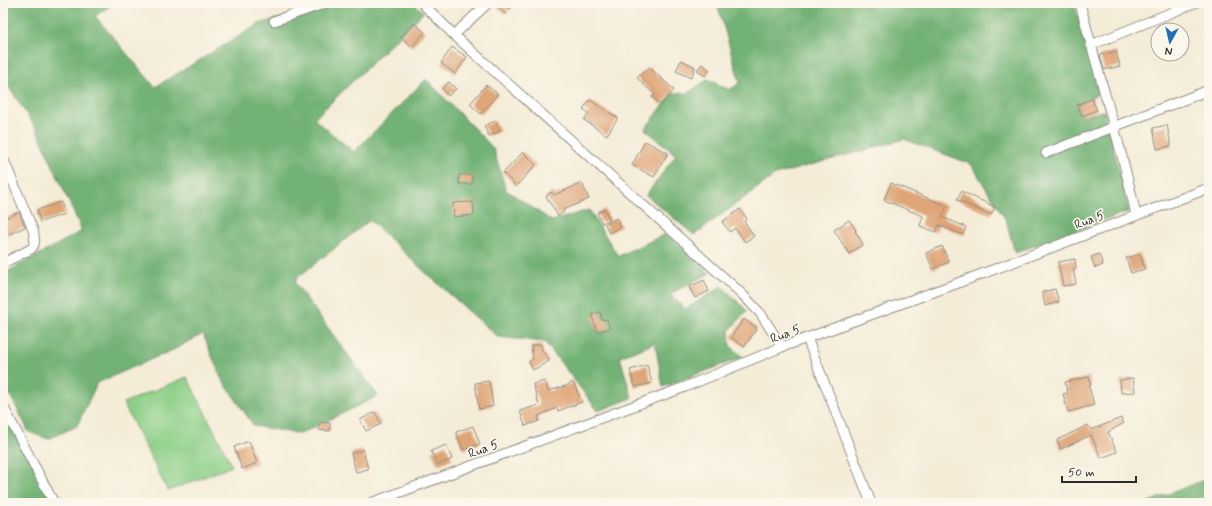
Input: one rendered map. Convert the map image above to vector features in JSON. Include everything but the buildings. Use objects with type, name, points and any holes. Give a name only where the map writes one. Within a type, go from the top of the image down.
[{"type":"street","points":[[274,21],[326,3]]},
{"type":"street","points":[[422,3],[454,35],[741,293],[761,314],[782,348]]},
{"type":"street","points":[[454,35],[488,3]]},
{"type":"street","points":[[1080,3],[1115,127],[1136,215]]},
{"type":"street","points":[[1091,45],[1195,3]]},
{"type":"street","points":[[1046,153],[1209,90]]},
{"type":"street","points":[[3,158],[33,230],[35,241],[32,249],[3,263]]},
{"type":"street","name":"Rua 5","points":[[371,503],[678,389],[807,338],[957,284],[1209,188]]},
{"type":"street","points":[[807,338],[871,503]]},
{"type":"street","points":[[3,406],[54,503]]},
{"type":"green space","points":[[3,3],[115,3],[95,16],[155,87],[261,23],[347,3],[413,3],[424,12],[314,119],[354,152],[426,79],[493,148],[506,190],[552,221],[589,210],[618,256],[666,234],[710,273],[670,294],[685,309],[722,286],[747,311],[729,331],[730,346],[743,357],[663,387],[655,343],[620,357],[632,398],[598,411],[545,342],[498,337],[425,272],[370,220],[297,278],[295,283],[378,396],[300,434],[254,426],[221,378],[203,334],[175,349],[97,383],[77,426],[48,439],[29,432],[3,381],[3,274],[82,231],[37,130],[3,78]]},
{"type":"green space","points":[[717,3],[1074,3],[1094,71],[1098,94],[1077,105],[1082,116],[1104,111],[1129,211],[1015,253],[1006,220],[971,164],[904,139],[775,175],[694,235],[646,195],[676,155],[645,129],[673,93],[688,93],[708,79],[729,90],[740,83]]},
{"type":"green space","points":[[187,377],[232,466],[168,491],[123,403]]},
{"type":"green space","points":[[3,406],[54,503],[3,503]]},
{"type":"green space","points":[[1209,478],[1209,503],[1146,503]]}]
